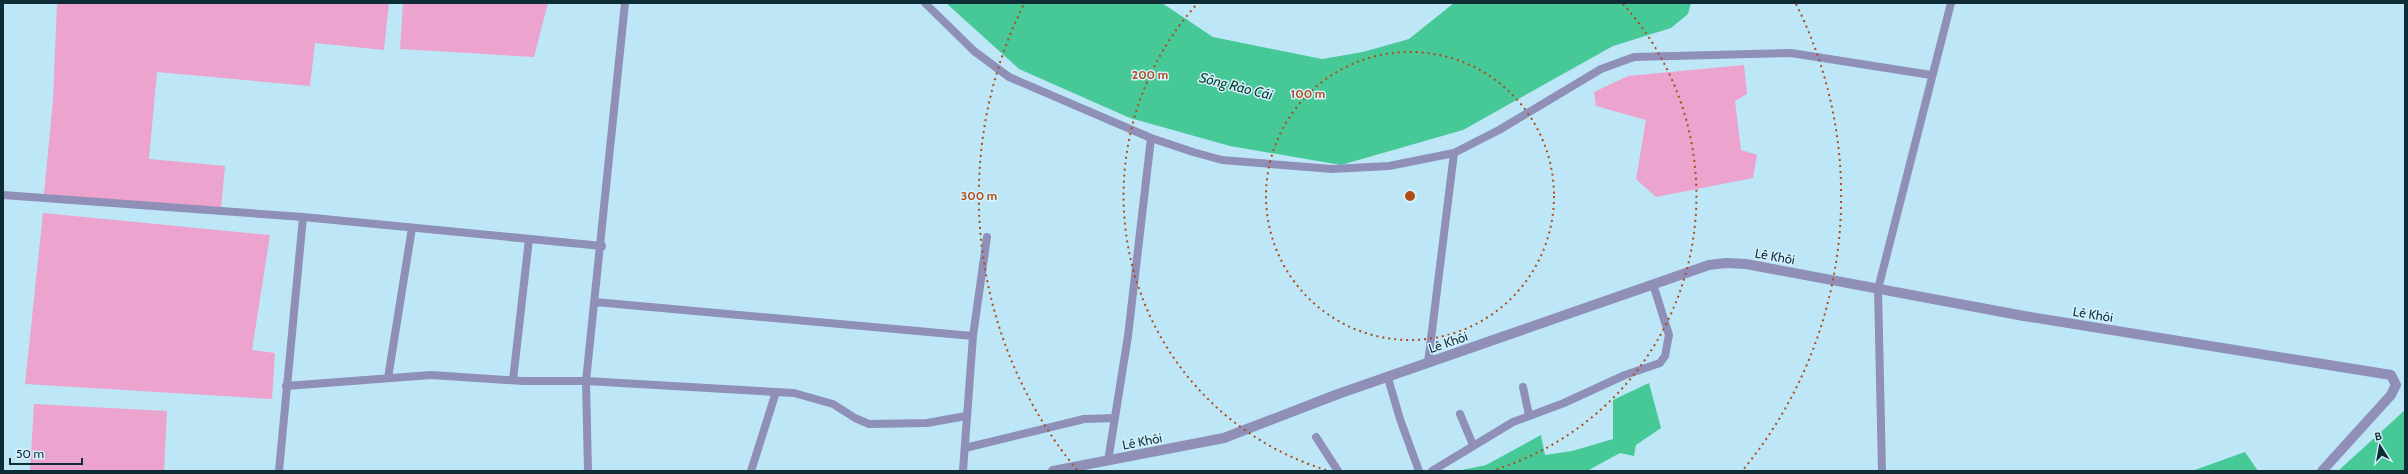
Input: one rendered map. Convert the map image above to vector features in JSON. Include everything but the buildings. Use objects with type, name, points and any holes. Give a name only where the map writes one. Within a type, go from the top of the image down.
[{"type":"street","points":[[588,471],[586,381],[602,246],[626,3]]},
{"type":"street","points":[[925,3],[974,51],[1009,76],[1151,138],[1192,152],[1222,160],[1332,169],[1389,166],[1454,152],[1505,126],[1601,69],[1634,57],[1791,53],[1931,75]]},
{"type":"street","points":[[1882,471],[1878,289],[1931,75],[1951,3]]},
{"type":"street","points":[[1108,461],[1128,336],[1151,138]]},
{"type":"street","points":[[1428,363],[1454,152]]},
{"type":"street","points":[[3,195],[303,217],[602,246]]},
{"type":"street","points":[[279,471],[303,217]]},
{"type":"street","points":[[388,378],[412,228]]},
{"type":"street","points":[[963,471],[973,336],[987,237]]},
{"type":"street","points":[[513,380],[529,239]]},
{"type":"street","name":"Lê Khôi","points":[[1053,471],[1224,438],[1338,394],[1388,378],[1709,264],[1726,263],[1746,264],[2024,316],[2391,376],[2396,385],[2392,395],[2322,471]]},
{"type":"street","points":[[1432,471],[1473,445],[1529,415],[1564,403],[1625,375],[1660,363],[1665,356],[1668,335],[1653,284]]},
{"type":"street","points":[[595,302],[973,336]]},
{"type":"street","points":[[286,386],[431,375],[513,380],[586,381],[794,393],[833,404],[855,418],[869,424],[927,423],[966,416]]},
{"type":"street","points":[[1388,378],[1406,438],[1419,471]]},
{"type":"street","points":[[1523,387],[1529,415]]},
{"type":"street","points":[[751,471],[776,392]]},
{"type":"street","points":[[1460,414],[1473,445]]},
{"type":"street","points":[[965,448],[1084,419],[1115,418]]},
{"type":"street","points":[[1316,437],[1338,471]]},
{"type":"shaded area","points":[[57,3],[389,3],[384,50],[315,43],[310,86],[157,72],[149,159],[225,166],[221,209],[44,194],[53,100]]},
{"type":"shaded area","points":[[403,3],[548,3],[534,57],[400,49]]},
{"type":"shaded area","points":[[1744,65],[1747,94],[1735,101],[1741,150],[1757,155],[1753,178],[1656,197],[1636,179],[1646,120],[1596,106],[1594,92],[1628,76]]},
{"type":"shaded area","points":[[43,213],[270,235],[252,350],[275,353],[272,399],[25,384]]},
{"type":"shaded area","points":[[34,404],[167,411],[164,471],[30,471]]},
{"type":"water","name":"Sông Rào Cái","points":[[946,3],[1162,3],[1213,37],[1322,59],[1363,52],[1409,39],[1454,3],[1691,3],[1688,14],[1671,28],[1613,46],[1463,130],[1341,165],[1230,146],[1130,118],[1019,69]]},
{"type":"water","points":[[1649,383],[1661,428],[1636,445],[1634,456],[1620,453],[1587,471],[1457,471],[1486,465],[1541,435],[1545,455],[1572,451],[1613,439],[1613,400]]},
{"type":"water","points":[[2405,410],[2405,471],[2338,471]]},
{"type":"water","points":[[2245,452],[2258,471],[2192,471]]}]
